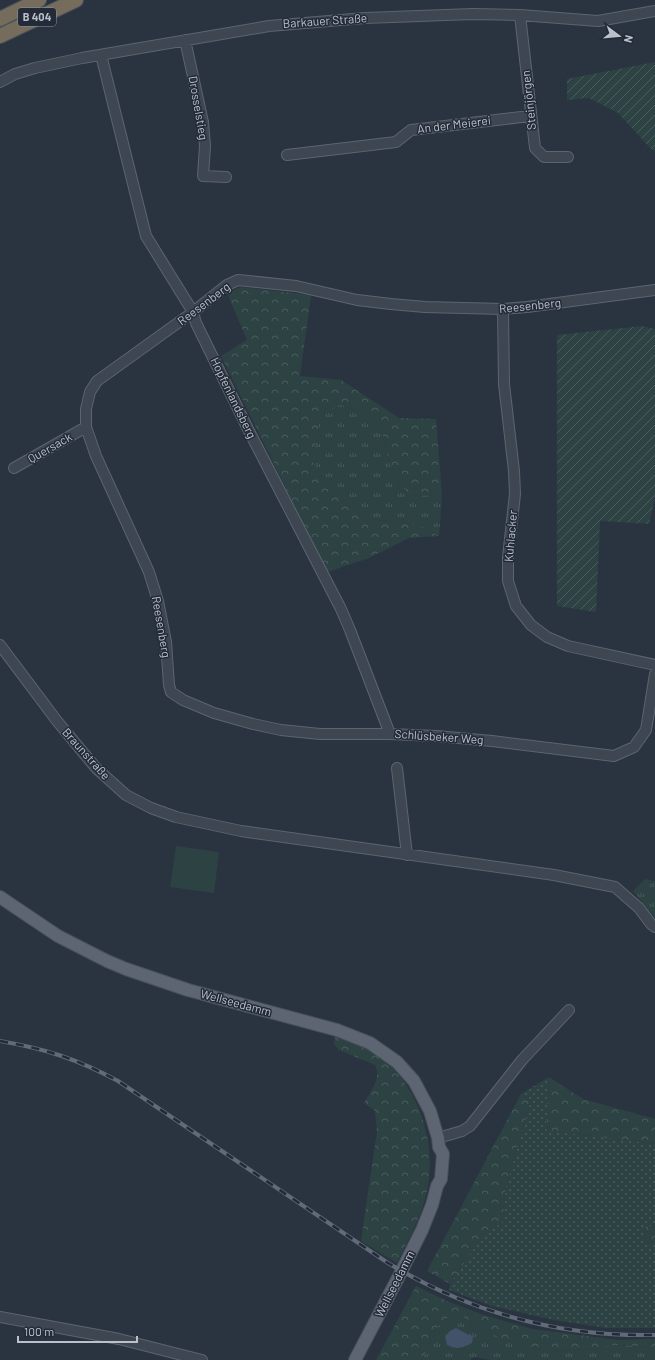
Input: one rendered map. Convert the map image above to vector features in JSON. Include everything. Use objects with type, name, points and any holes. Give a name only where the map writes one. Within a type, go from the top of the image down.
[{"type":"highway","name":"B 404","points":[[0,19],[40,0]]},
{"type":"highway","name":"B 404","points":[[0,36],[76,0]]},
{"type":"main road","name":"Wellseedamm","points":[[0,897],[58,936],[126,969],[188,990],[337,1030],[370,1043],[397,1062],[414,1081],[430,1111],[438,1142],[435,1154],[436,1186],[432,1205],[422,1230],[356,1359]]},
{"type":"street","name":"Barkauer Straße","points":[[0,82],[15,74],[35,68],[269,26],[365,18],[473,14],[520,15],[598,21],[655,11]]},
{"type":"street","name":"Steinjörgen","points":[[520,15],[530,116],[535,148],[544,157],[568,157]]},
{"type":"street","name":"Drosselstieg","points":[[185,40],[204,129],[205,146],[203,176],[226,177]]},
{"type":"street","name":"Hopfenlandsberg","points":[[101,55],[146,236],[193,312],[196,323],[249,430],[341,609],[390,734]]},
{"type":"street","name":"An der Meierei","points":[[287,155],[396,142],[411,130],[530,116]]},
{"type":"street","name":"Reesenberg","points":[[171,692],[169,685],[166,642],[154,586],[96,456],[86,427],[86,409],[90,392],[97,381],[193,312],[227,285],[238,280],[296,286],[357,300],[391,304],[425,307],[503,309],[655,290]]},
{"type":"street","name":"Kuhlacker","points":[[503,309],[504,384],[514,471],[515,494],[508,556],[508,581],[516,606],[530,625],[547,636],[568,646],[655,665]]},
{"type":"street","name":"Quersack","points":[[14,468],[86,427]]},
{"type":"street","name":"Braunstraße","points":[[1,647],[57,721],[91,762],[126,795],[150,808],[176,817],[241,831],[554,875],[615,887],[639,908],[655,927]]},
{"type":"street","name":"Schlüsbeker Weg","points":[[171,692],[183,700],[214,713],[281,730],[320,734],[390,734],[436,736],[492,741],[614,756],[634,747],[646,730],[655,674]]},
{"type":"street","points":[[397,768],[407,855]]},
{"type":"street","points":[[438,1142],[470,1126],[522,1060],[569,1010]]},
{"type":"street","points":[[0,1317],[119,1339],[202,1360]]},
{"type":"green space","points":[[655,62],[655,150],[653,151],[618,113],[589,98],[567,100],[567,79]]},
{"type":"green space","points":[[240,287],[311,295],[300,376],[341,380],[399,418],[436,419],[442,495],[408,496],[389,462],[380,426],[319,419],[318,440],[310,454],[347,506],[369,519],[418,524],[439,536],[409,538],[369,558],[327,572],[221,356],[247,340],[227,293]]},
{"type":"green space","points":[[642,326],[655,329],[655,497],[649,524],[600,521],[596,612],[557,606],[557,335]]},
{"type":"green space","points":[[338,405],[357,408],[380,426],[389,462],[408,496],[442,495],[439,536],[417,524],[369,519],[347,506],[310,459],[310,454],[318,440],[319,419]]},
{"type":"green space","points":[[176,846],[219,852],[214,893],[170,887]]},
{"type":"green space","points":[[645,879],[655,881],[655,918],[633,891]]},
{"type":"green space","points":[[338,1035],[373,1052],[384,1060],[397,1073],[408,1088],[417,1105],[424,1124],[430,1162],[429,1181],[420,1215],[397,1263],[361,1241],[377,1131],[375,1111],[364,1103],[376,1080],[377,1070],[375,1065],[339,1050],[334,1044],[335,1037]]},
{"type":"green space","points":[[549,1077],[546,1130],[655,1144],[655,1227],[646,1225],[644,1243],[655,1244],[655,1328],[607,1328],[554,1320],[492,1306],[449,1290],[450,1284],[484,1233],[502,1223],[506,1187],[531,1100],[521,1094]]},
{"type":"green space","points":[[549,1077],[583,1099],[655,1119],[655,1144],[546,1130]]},
{"type":"green space","points":[[521,1094],[531,1100],[506,1187],[502,1223],[484,1233],[450,1284],[427,1271]]},
{"type":"green space","points":[[646,1225],[655,1227],[655,1244],[644,1243]]},
{"type":"green space","points":[[416,1286],[449,1302],[484,1315],[532,1329],[619,1340],[655,1339],[655,1347],[618,1345],[577,1350],[550,1351],[504,1340],[461,1316],[437,1328],[422,1360],[376,1360]]},
{"type":"green space","points":[[461,1316],[504,1340],[550,1351],[577,1350],[618,1345],[655,1347],[655,1360],[491,1360],[474,1357],[470,1360],[422,1360],[437,1328],[448,1317]]},
{"type":"water","points":[[456,1328],[473,1337],[472,1343],[460,1348],[454,1348],[447,1345],[445,1337],[450,1331]]},
{"type":"railway","points":[[0,1041],[47,1051],[75,1061],[118,1081],[388,1263],[451,1295],[483,1308],[550,1326],[585,1331],[655,1335]]}]
